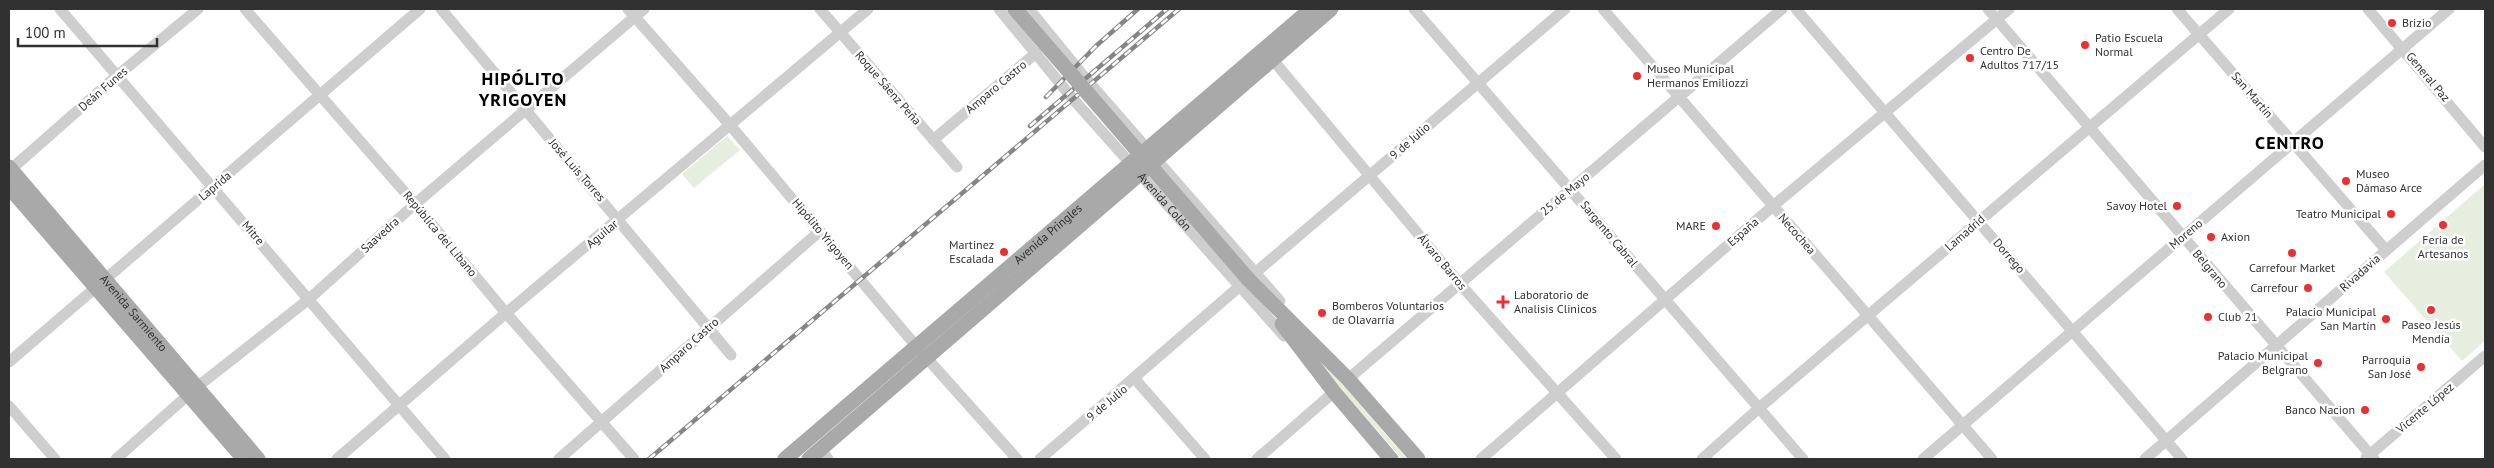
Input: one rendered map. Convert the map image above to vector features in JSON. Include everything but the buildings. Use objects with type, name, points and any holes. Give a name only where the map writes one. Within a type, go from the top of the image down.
[{"type":"main road","name":"Avenida Colón","points":[[1015,9],[1248,280],[1334,392],[1391,459]]},
{"type":"main road","name":"Avenida Pringles","points":[[785,459],[921,351],[1135,168],[1311,9]]},
{"type":"main road","name":"Avenida Pringles","points":[[1152,153],[1273,60],[1331,9]]},
{"type":"main road","name":"Avenida Sarmiento","points":[[10,169],[100,282],[193,391],[258,459]]},
{"type":"main road","name":"Avenida Sarmiento","points":[[9,187],[100,282]]},
{"type":"main road","name":"Avenida Colón","points":[[1248,280],[1348,379],[1418,459]]},
{"type":"main road","name":"Avenida Pringles","points":[[819,456],[921,351]]},
{"type":"main road","name":"Avenida Sarmiento","points":[[193,391],[244,459]]},
{"type":"street","name":"Mitre","points":[[60,9],[214,187],[444,459]]},
{"type":"street","name":"Deán Funes","points":[[10,169],[118,75],[198,9]]},
{"type":"street","name":"República del Líbano","points":[[246,9],[322,95],[506,313],[634,459]]},
{"type":"street","name":"Laprida","points":[[9,362],[420,9]]},
{"type":"street","name":"José Luis Torres","points":[[441,9],[731,355]]},
{"type":"street","name":"Roque Sáenz Peña","points":[[820,9],[957,167]]},
{"type":"street","name":"Aguilar","points":[[337,459],[400,407],[506,313],[868,9]]},
{"type":"street","name":"Avenida Colón","points":[[999,9],[1073,99],[1135,168],[1248,280]]},
{"type":"street","name":"Avenida Colón","points":[[1030,9],[1082,74],[1152,153],[1248,280]]},
{"type":"street","name":"Sargento Cabral","points":[[1414,9],[1803,459]]},
{"type":"street","name":"9 de Julio","points":[[1040,459],[1477,82],[1565,9]]},
{"type":"street","name":"Necochea","points":[[1603,9],[1992,459]]},
{"type":"street","name":"25 de Mayo","points":[[1348,379],[1782,9]]},
{"type":"street","name":"Dorrego","points":[[1796,9],[1979,220],[2182,459]]},
{"type":"street","name":"Belgrano","points":[[1988,9],[2092,128],[2370,458]]},
{"type":"street","name":"España","points":[[1481,459],[1773,206],[1887,113],[2009,9]]},
{"type":"street","name":"San Martín","points":[[2176,9],[2294,142],[2386,250]]},
{"type":"street","name":"Lamadrid","points":[[1702,459],[1979,220],[2092,128],[2229,9]]},
{"type":"street","name":"General Paz","points":[[2368,9],[2403,47],[2485,147]]},
{"type":"street","name":"Moreno","points":[[1923,459],[2449,9]]},
{"type":"street","name":"Saavedra","points":[[116,459],[193,391],[308,299],[415,204],[526,110],[635,11]]},
{"type":"street","name":"Hipólito Yrigoyen","points":[[635,11],[921,351],[1017,459]]},
{"type":"street","name":"Amparo Castro","points":[[933,140],[1036,53]]},
{"type":"street","name":"Álvaro Barros","points":[[1273,60],[1460,284],[1616,459]]},
{"type":"street","name":"Rivadavia","points":[[2144,459],[2485,165]]},
{"type":"street","name":"Amparo Castro","points":[[559,459],[603,423],[707,328],[820,231]]},
{"type":"street","name":"Vicente López","points":[[2370,458],[2484,360]]},
{"type":"street","points":[[1135,379],[1205,459]]},
{"type":"street","points":[[1257,459],[1334,392]]},
{"type":"street","points":[[9,406],[55,459]]},
{"type":"green space","points":[[727,136],[740,150],[694,188],[682,174]]},
{"type":"green space","points":[[2485,184],[2485,341],[2462,361],[2384,272]]},
{"type":"green space","points":[[1313,350],[1407,459],[1402,459],[1310,353]]},
{"type":"railway","points":[[1046,97],[1096,46],[1138,9]]},
{"type":"railway","points":[[1030,126],[1167,9]]},
{"type":"railway","points":[[649,459],[1179,9]]},
{"type":"place","name":"Brizio","points":[[2392,23]]},
{"type":"place","name":"Patio Escuela Normal","points":[[2085,45]]},
{"type":"place","name":"Centro De Adultos 717/15","points":[[1970,58]]},
{"type":"place","name":"Museo Municipal Hermanos Emiliozzi","points":[[1637,76]]},
{"type":"place","name":"Museo Dámaso Arce","points":[[2346,181]]},
{"type":"place","name":"Savoy Hotel","points":[[2177,206]]},
{"type":"place","name":"Teatro Municipal","points":[[2391,214]]},
{"type":"place","name":"Feria de Artesanos","points":[[2443,225]]},
{"type":"place","name":"MARE","points":[[1716,226]]},
{"type":"place","name":"Axion","points":[[2211,237]]},
{"type":"place","name":"Martinez Escalada","points":[[1004,252]]},
{"type":"place","name":"Carrefour Market","points":[[2292,253]]},
{"type":"place","name":"Carrefour","points":[[2308,288]]},
{"type":"place","name":"Laboratorio de Analisis Clinicos","points":[[1503,302]]},
{"type":"place","name":"Paseo Jesús Mendía","points":[[2431,310]]},
{"type":"place","name":"Bomberos Voluntarios de Olavarría","points":[[1322,313]]},
{"type":"place","name":"Club 21","points":[[2208,317]]},
{"type":"place","name":"Palacio Municipal San Martín","points":[[2386,319]]},
{"type":"place","name":"Palacio Municipal Belgrano","points":[[2318,363]]},
{"type":"place","name":"Parroquia San José","points":[[2421,367]]},
{"type":"place","name":"Banco Nacion","points":[[2365,410]]},
{"type":"district","name":"HIPÓLITO YRIGOYEN","points":[[523,89]]},
{"type":"district","name":"CENTRO","points":[[2290,143]]}]
